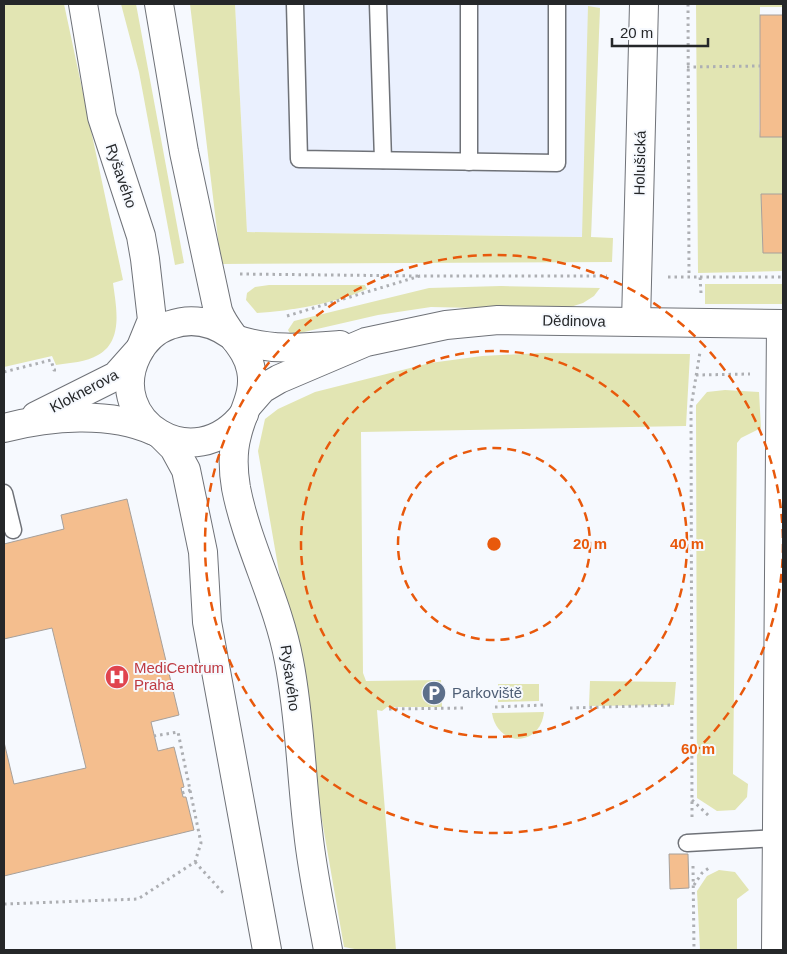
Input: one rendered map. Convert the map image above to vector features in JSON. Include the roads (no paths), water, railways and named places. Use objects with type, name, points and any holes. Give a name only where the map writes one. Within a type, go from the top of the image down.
[{"type":"main road","name":"Ryšavého","points":[[83,4],[102,117],[138,227],[146,259],[152,320],[132,369],[131,390],[138,411],[157,433],[174,448],[186,470],[205,570],[207,622],[267,950]]},
{"type":"main road","name":"Ryšavého","points":[[158,4],[184,152],[216,302],[222,322],[245,353],[251,367],[253,380],[233,452],[234,472],[242,512],[280,623],[290,664],[310,848],[328,950]]},
{"type":"main road","name":"Holušická","points":[[636,322],[644,4]]},
{"type":"main road","name":"Dědinova","points":[[233,337],[256,346],[272,348],[366,342],[446,325],[498,320],[782,324]]},
{"type":"main road","name":"Ryšavého","points":[[141,348],[158,330],[179,322],[202,322],[222,329],[233,337]]},
{"type":"main road","points":[[776,950],[782,324]]},
{"type":"main road","name":"Dědinova","points":[[246,409],[262,389],[279,379],[366,342]]},
{"type":"main road","name":"Kloknerova","points":[[12,426],[116,376],[141,348]]},
{"type":"main road","points":[[157,433],[180,442],[200,443],[229,430],[246,409]]},
{"type":"main road","name":"Kloknerova","points":[[12,426],[104,418],[126,420],[157,433]]},
{"type":"lane","points":[[295,4],[298,159],[557,163],[558,4]]},
{"type":"lane","points":[[378,4],[383,160]]},
{"type":"lane","points":[[469,4],[469,162]]},
{"type":"lane","points":[[4,493],[13,530]]},
{"type":"lane","points":[[690,843],[777,838]]},
{"type":"place","name":"MediCentrum Praha","points":[[117,677]]},
{"type":"place","name":"Parkoviště","points":[[434,693]]}]
